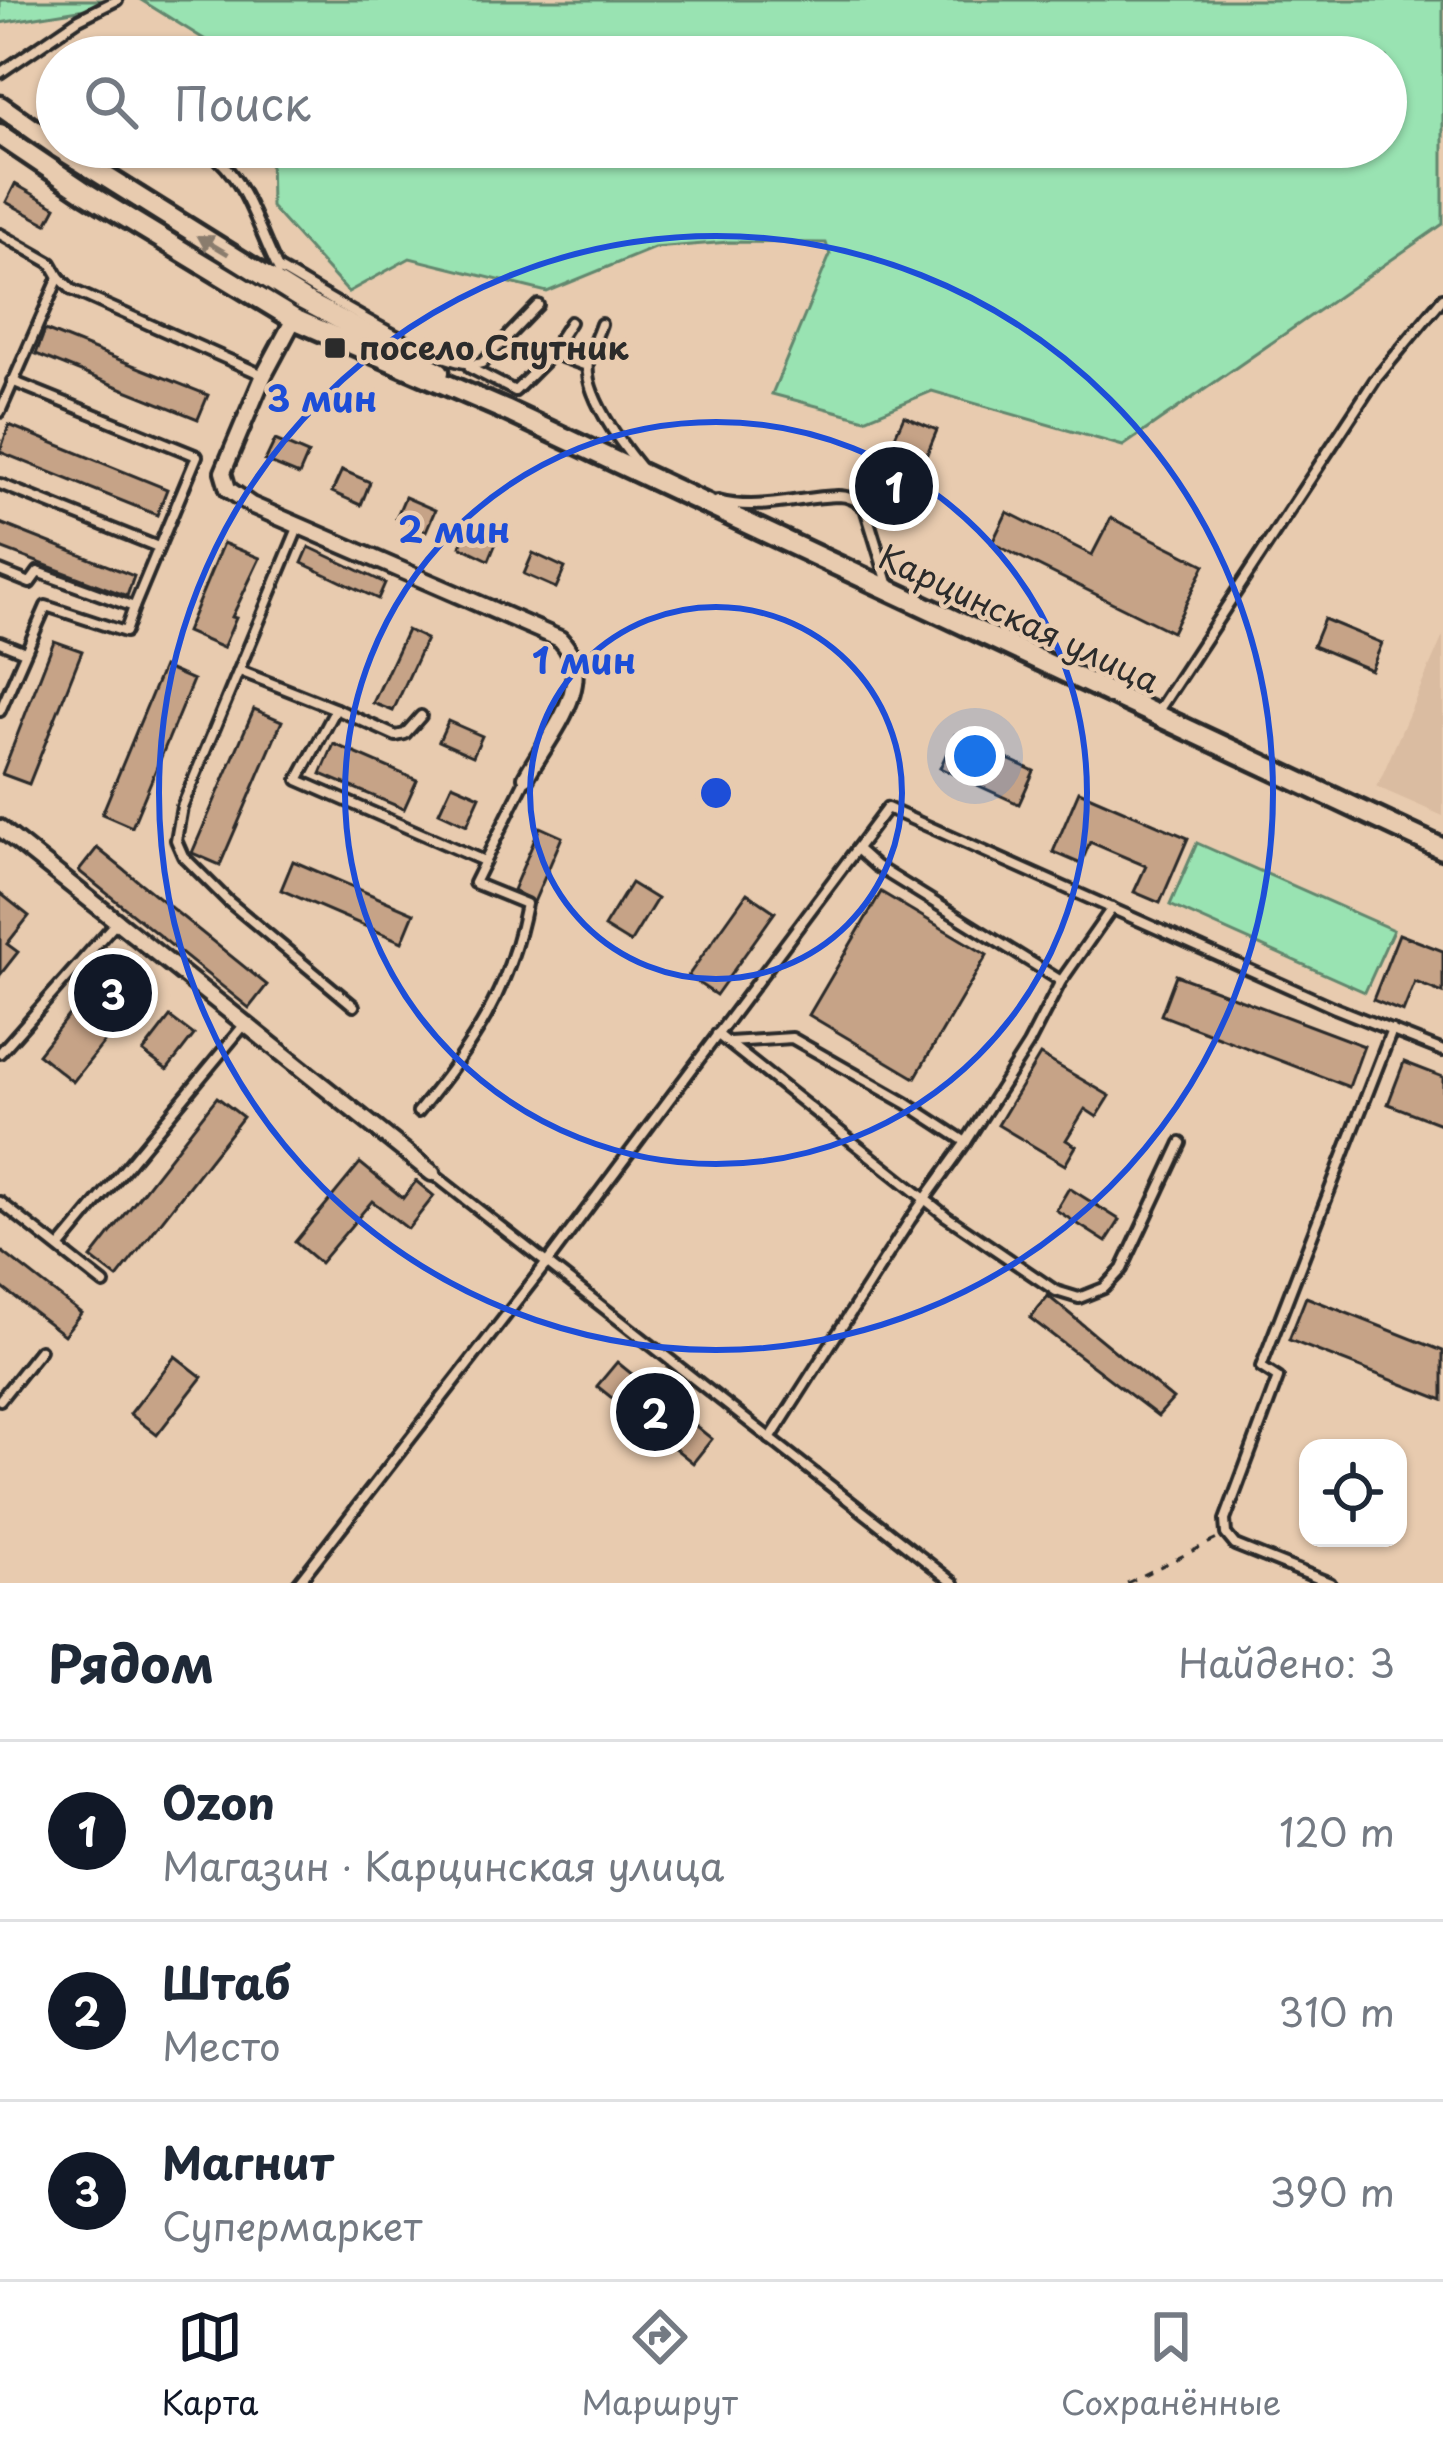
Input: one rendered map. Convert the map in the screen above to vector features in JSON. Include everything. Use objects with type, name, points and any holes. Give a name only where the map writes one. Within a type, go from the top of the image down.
[{"type":"main road","points":[[0,106],[36,130]]},
{"type":"main road","points":[[0,135],[36,160]]},
{"type":"main road","points":[[48,168],[294,319],[506,410]]},
{"type":"main road","points":[[95,168],[303,299],[506,410]]},
{"type":"main road","points":[[294,319],[303,299]]},
{"type":"main road","name":"Карцинская улица","points":[[506,410],[1443,849]]},
{"type":"street","points":[[294,319],[264,375],[223,472],[224,481],[235,496],[298,528],[560,639],[577,663],[576,688],[526,777]]},
{"type":"street","points":[[0,828],[432,1173]]},
{"type":"lane","points":[[54,36],[118,0]]},
{"type":"lane","points":[[0,73],[36,48]]},
{"type":"lane","points":[[226,168],[241,186],[253,221],[279,269],[303,299]]},
{"type":"lane","points":[[0,235],[50,263],[72,290],[264,375]]},
{"type":"lane","points":[[279,269],[437,357],[515,392],[570,322]]},
{"type":"lane","points":[[0,412],[59,277]]},
{"type":"lane","points":[[1155,716],[1375,380],[1443,298]]},
{"type":"lane","points":[[469,368],[482,363],[538,305]]},
{"type":"lane","points":[[601,324],[586,366],[604,414],[623,447],[651,480],[726,503],[765,505],[842,495],[856,500],[865,508],[892,593]]},
{"type":"lane","points":[[550,353],[586,366]]},
{"type":"lane","points":[[0,711],[46,606],[125,632],[197,456],[12,381]]},
{"type":"lane","points":[[0,484],[158,547]]},
{"type":"lane","points":[[298,528],[182,807],[176,840],[183,856],[229,902],[354,1006]]},
{"type":"lane","points":[[0,571],[30,583],[38,572],[134,607]]},
{"type":"lane","points":[[0,642],[25,652]]},
{"type":"lane","points":[[240,670],[395,736],[405,734],[422,716]]},
{"type":"lane","points":[[336,709],[298,779],[484,862]]},
{"type":"lane","points":[[418,1112],[468,1050],[499,997],[519,943],[526,904],[473,883],[526,777]]},
{"type":"lane","points":[[298,1583],[545,1264],[887,808],[1443,1051]]},
{"type":"lane","points":[[856,849],[1061,980]]},
{"type":"lane","points":[[770,1439],[910,1220],[966,1142],[1028,1045],[1061,980],[1112,908]]},
{"type":"lane","points":[[0,1053],[117,921]]},
{"type":"lane","points":[[60,1247],[245,1024]]},
{"type":"lane","points":[[1330,1583],[1235,1545],[1226,1534],[1225,1520],[1278,1378],[1261,1367],[1392,1030]]},
{"type":"lane","points":[[717,1034],[926,1201],[1056,1291],[1079,1298],[1104,1288],[1122,1269],[1180,1143]]},
{"type":"lane","points":[[728,1042],[792,1038],[966,1142]]},
{"type":"lane","points":[[432,1173],[954,1583]]},
{"type":"lane","points":[[0,1202],[104,1284]]},
{"type":"lane","points":[[0,1400],[40,1350]]},
{"type":"path","points":[[1127,1583],[1226,1534]]},
{"type":"shaded area","points":[[1443,636],[1443,816],[1377,787]]},
{"type":"green space","points":[[0,0],[112,0],[0,23]]},
{"type":"green space","points":[[141,0],[1443,0],[1443,224],[1123,446],[932,391],[865,419],[772,394],[830,255],[826,243],[729,242],[654,248],[547,292],[410,258],[348,292],[271,207],[270,168],[1407,168],[1407,36],[199,36]]},
{"type":"green space","points":[[1197,843],[1393,930],[1365,992],[1170,905]]},
{"type":"building","points":[[15,184],[56,207],[47,224],[6,202]]},
{"type":"building","points":[[45,330],[208,395],[198,419],[36,354]]},
{"type":"building","points":[[904,416],[937,430],[901,516],[867,499]]},
{"type":"building","points":[[9,425],[167,489],[157,515],[0,452]]},
{"type":"building","points":[[275,440],[308,454],[299,475],[265,461]]},
{"type":"building","points":[[342,470],[370,482],[361,505],[332,492]]},
{"type":"building","points":[[405,497],[435,510],[426,531],[396,518]]},
{"type":"building","points":[[1007,512],[1092,555],[1111,518],[1205,565],[1172,632],[992,543]]},
{"type":"building","points":[[0,523],[134,576],[127,596],[0,548]]},
{"type":"building","points":[[469,526],[498,538],[489,560],[460,546]]},
{"type":"building","points":[[223,543],[260,558],[223,648],[186,632]]},
{"type":"building","points":[[309,547],[385,583],[378,599],[302,563]]},
{"type":"building","points":[[533,553],[565,568],[556,588],[524,574]]},
{"type":"building","points":[[1324,619],[1382,643],[1371,670],[1313,646]]},
{"type":"building","points":[[407,630],[426,639],[393,711],[373,703]]},
{"type":"building","points":[[54,641],[82,651],[29,784],[2,774]]},
{"type":"building","points":[[163,667],[193,680],[132,827],[102,814]]},
{"type":"building","points":[[254,709],[282,721],[220,865],[192,853]]},
{"type":"building","points":[[448,721],[482,736],[473,756],[439,741]]},
{"type":"building","points":[[955,735],[1034,771],[1019,804],[940,768]]},
{"type":"building","points":[[334,744],[417,780],[404,809],[321,774]]},
{"type":"building","points":[[452,784],[480,796],[467,825],[439,812]]},
{"type":"building","points":[[1079,791],[1188,838],[1160,903],[1134,892],[1146,866],[1090,842],[1081,864],[1053,852]]},
{"type":"building","points":[[540,827],[562,837],[534,902],[513,890]]},
{"type":"building","points":[[97,848],[267,985],[249,1008],[79,871]]},
{"type":"building","points":[[293,861],[414,913],[402,942],[281,890]]},
{"type":"building","points":[[631,883],[657,899],[630,943],[604,927]]},
{"type":"building","points":[[881,892],[987,955],[915,1078],[809,1015]]},
{"type":"building","points":[[0,893],[29,916],[7,944],[18,952],[0,975]]},
{"type":"building","points":[[747,893],[775,912],[716,995],[688,976]]},
{"type":"building","points":[[1399,934],[1443,951],[1443,993],[1415,982],[1403,1012],[1373,1000]]},
{"type":"building","points":[[104,970],[139,998],[73,1082],[38,1054]]},
{"type":"building","points":[[1176,975],[1364,1046],[1349,1087],[1161,1015]]},
{"type":"building","points":[[170,1017],[194,1035],[167,1070],[143,1052]]},
{"type":"building","points":[[1040,1055],[1110,1096],[1097,1117],[1085,1109],[1066,1140],[1076,1146],[1065,1165],[998,1125]]},
{"type":"building","points":[[1404,1062],[1443,1077],[1443,1125],[1388,1104]]},
{"type":"building","points":[[217,1097],[243,1117],[117,1278],[91,1258]]},
{"type":"building","points":[[360,1163],[403,1198],[416,1181],[434,1196],[408,1229],[372,1201],[320,1263],[295,1242]]},
{"type":"building","points":[[1069,1188],[1120,1220],[1106,1242],[1056,1210]]},
{"type":"building","points":[[0,1250],[81,1313],[64,1335],[0,1286]]},
{"type":"building","points":[[1048,1296],[1173,1399],[1158,1416],[1030,1318]]},
{"type":"building","points":[[1306,1297],[1443,1351],[1443,1400],[1289,1340]]},
{"type":"building","points":[[175,1356],[202,1377],[157,1435],[130,1414]]},
{"type":"building","points":[[617,1362],[712,1439],[693,1463],[597,1386]]},
{"type":"place","name":"посело Спутник","points":[[335,348]]},
{"type":"place","name":"Ozon","points":[[894,486]]},
{"type":"place","name":"Магнит","points":[[113,993]]},
{"type":"place","name":"Штаб","points":[[655,1412]]}]
